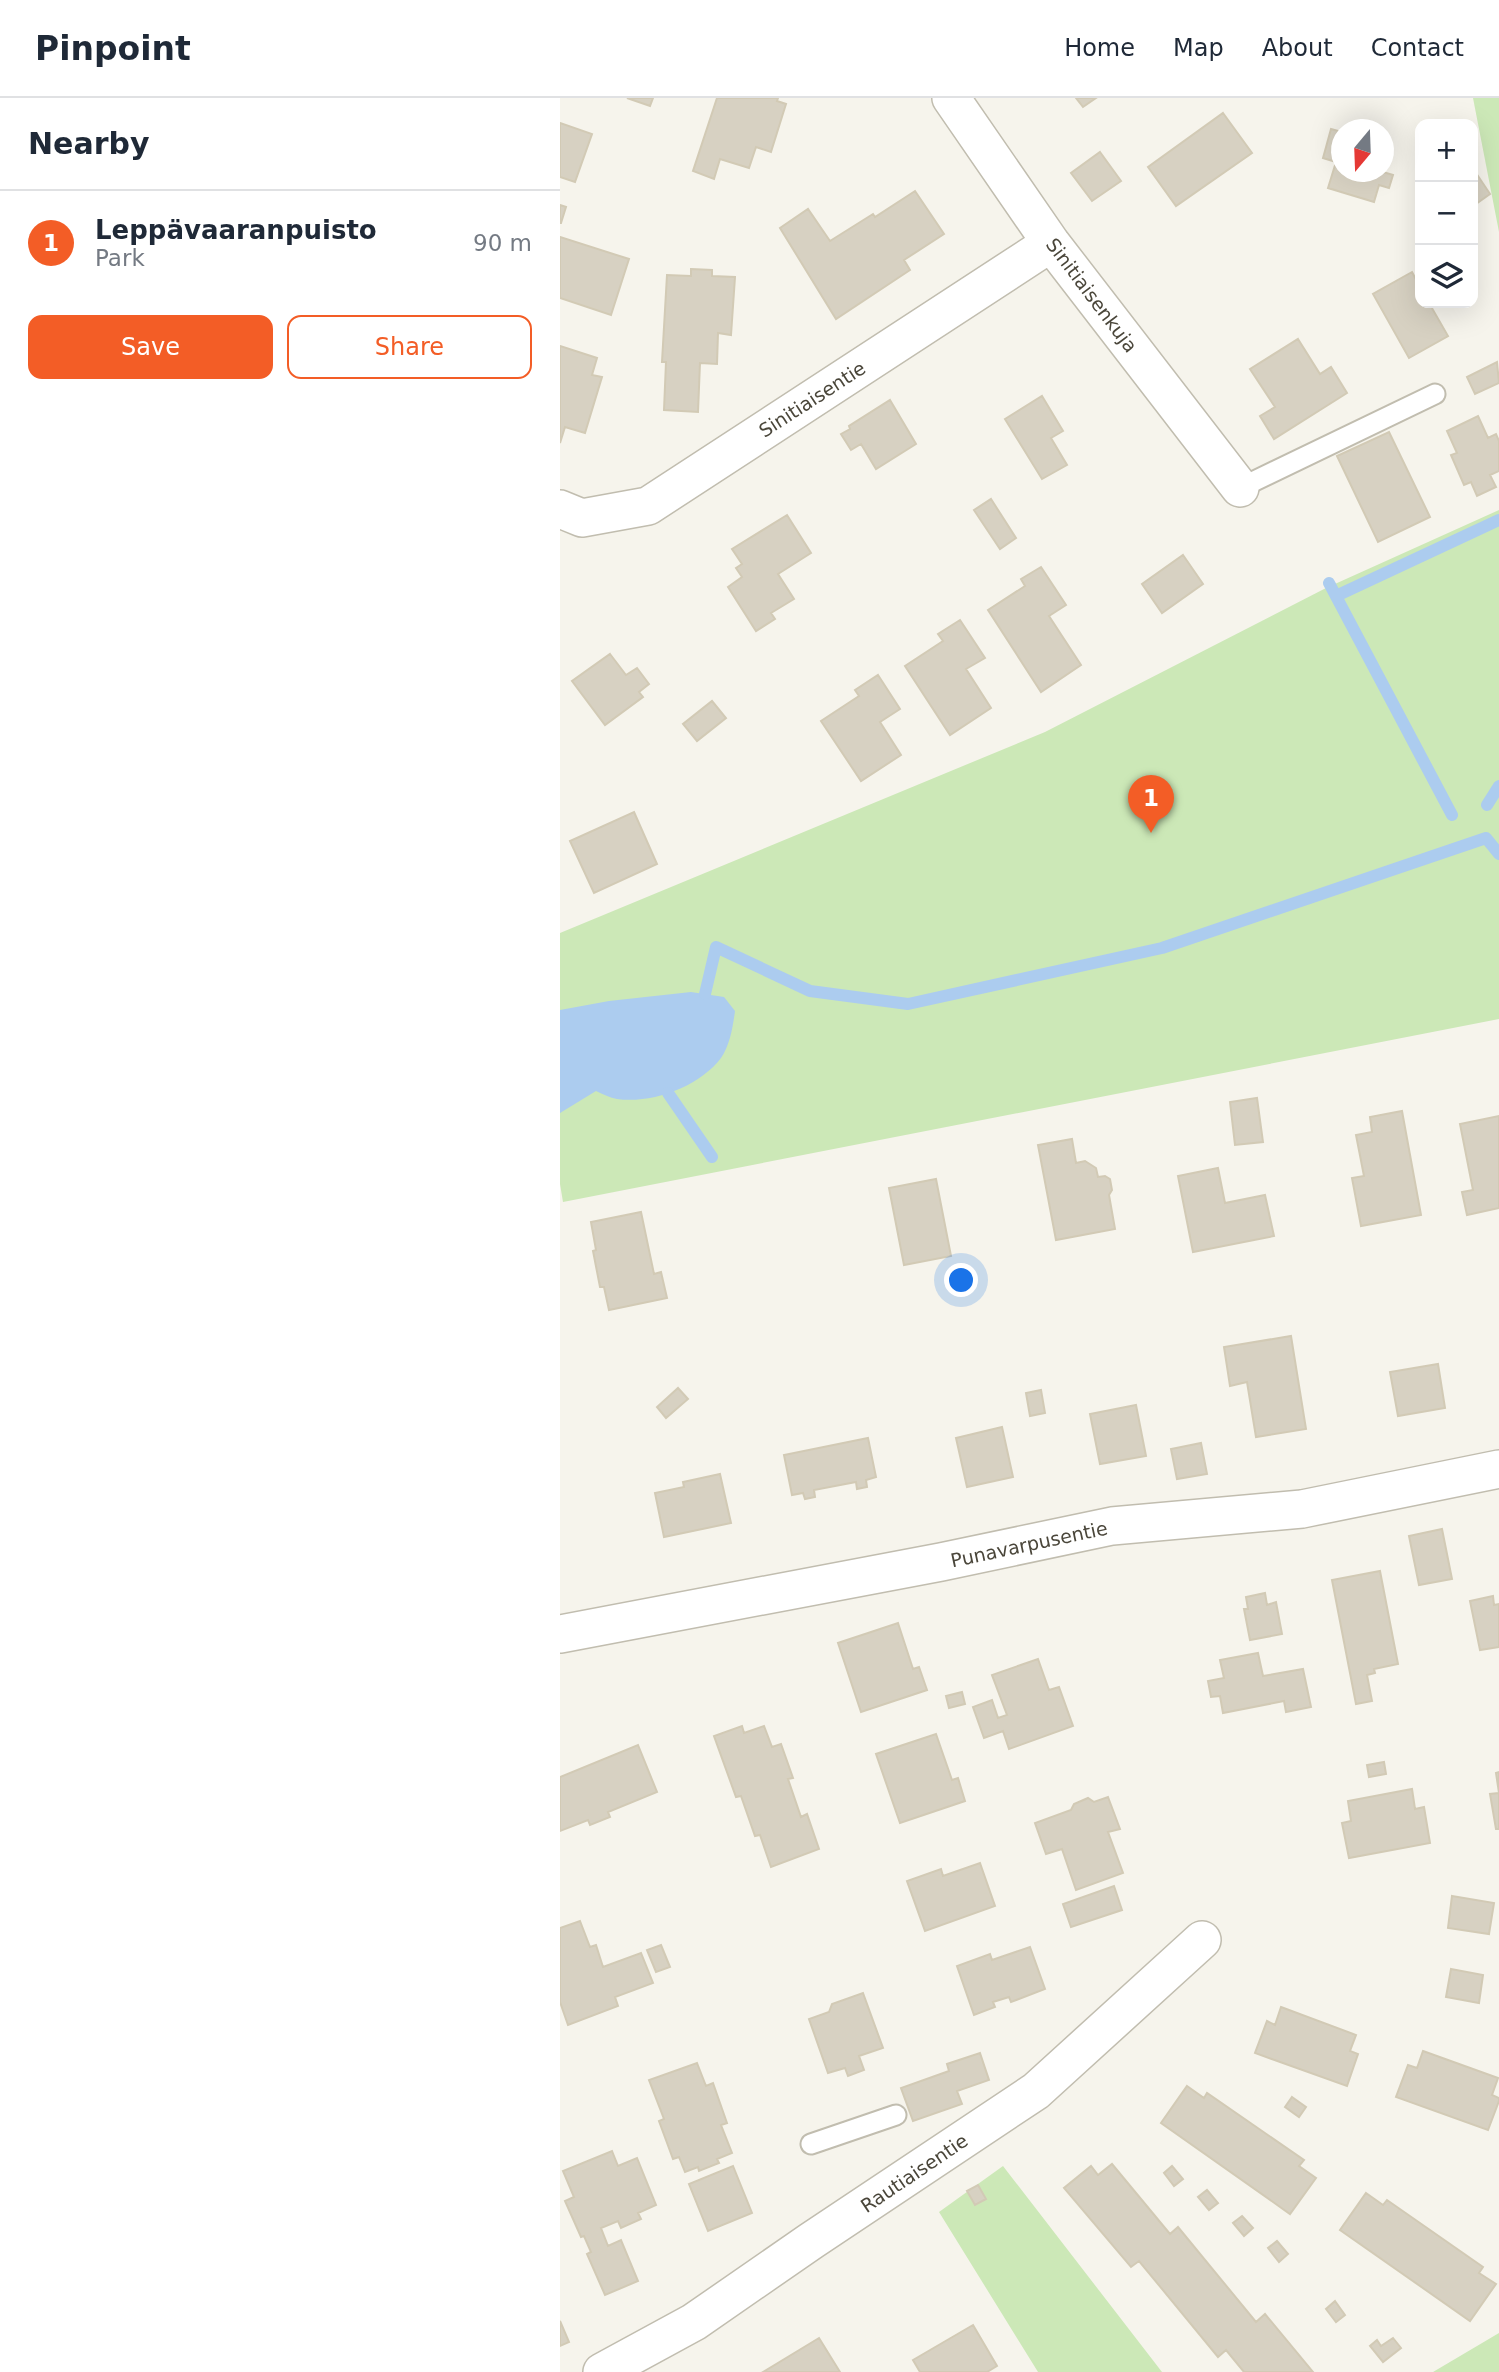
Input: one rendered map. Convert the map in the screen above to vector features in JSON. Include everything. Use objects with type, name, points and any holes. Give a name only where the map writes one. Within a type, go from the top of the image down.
[{"type":"street","name":"Sinitiaisenkuja","points":[[951,98],[1051,243],[1240,488]]},
{"type":"street","name":"Sinitiaisentie","points":[[560,509],[582,518],[649,506],[1051,243]]},
{"type":"street","name":"Punavarpusentie","points":[[560,1634],[941,1562],[1112,1526],[1302,1509],[1499,1469]]},
{"type":"street","name":"Rautiaisentie","points":[[601,2372],[695,2322],[1036,2091],[1202,1940]]},
{"type":"lane","points":[[1240,488],[1435,394]]},
{"type":"lane","points":[[811,2144],[896,2115]]},
{"type":"green space","points":[[1473,98],[1499,98],[1499,232],[1478,119]]},
{"type":"green space","points":[[1499,510],[1499,1019],[563,1202],[560,1184],[560,933],[1045,732],[1326,588]]},
{"type":"green space","points":[[1003,2166],[1162,2372],[1038,2372],[939,2212]]},
{"type":"green space","points":[[1499,2333],[1499,2372],[1433,2372]]},
{"type":"water","points":[[691,992],[724,997],[735,1011],[727,1047],[712,1068],[688,1085],[659,1096],[617,1099],[596,1091],[560,1113],[560,1010],[609,1001]]},
{"type":"building","points":[[627,98],[653,98],[650,106]]},
{"type":"building","points":[[717,98],[778,98],[777,101],[786,104],[771,152],[756,147],[749,168],[720,159],[714,179],[693,171]]},
{"type":"building","points":[[1076,98],[1096,98],[1083,107]]},
{"type":"building","points":[[1223,113],[1252,153],[1176,206],[1148,167]]},
{"type":"building","points":[[560,123],[592,134],[575,182],[560,177]]},
{"type":"building","points":[[1331,129],[1331,160],[1323,158]]},
{"type":"building","points":[[1100,152],[1121,181],[1092,201],[1071,173]]},
{"type":"building","points":[[1478,176],[1490,194],[1478,202]]},
{"type":"building","points":[[1331,178],[1331,182],[1391,182],[1389,188],[1379,185],[1374,202],[1328,188]]},
{"type":"building","points":[[915,191],[944,234],[904,260],[910,270],[836,319],[780,228],[808,209],[830,241],[873,214],[875,217]]},
{"type":"building","points":[[560,205],[566,207],[561,223],[560,223]]},
{"type":"building","points":[[560,237],[629,259],[611,315],[560,298]]},
{"type":"building","points":[[691,269],[712,270],[712,276],[735,277],[731,335],[718,333],[717,364],[700,363],[698,412],[664,410],[666,362],[662,362],[667,275],[691,276]]},
{"type":"building","points":[[1412,272],[1415,278],[1415,308],[1432,308],[1448,336],[1409,358],[1373,294]]},
{"type":"building","points":[[1298,339],[1320,374],[1331,367],[1347,393],[1274,439],[1260,416],[1275,407],[1250,369]]},
{"type":"building","points":[[560,346],[597,358],[592,375],[602,377],[585,433],[565,427],[560,443]]},
{"type":"building","points":[[1497,362],[1499,383],[1475,394],[1467,377]]},
{"type":"building","points":[[1042,396],[1063,431],[1051,438],[1067,465],[1042,479],[1005,419]]},
{"type":"building","points":[[890,400],[916,444],[876,469],[861,444],[851,450],[841,434]]},
{"type":"building","points":[[1478,416],[1488,438],[1496,434],[1499,441],[1499,471],[1490,475],[1496,487],[1477,496],[1471,482],[1464,485],[1451,455],[1457,453],[1447,431]]},
{"type":"building","points":[[1389,432],[1430,517],[1378,542],[1337,456]]},
{"type":"building","points":[[991,499],[1016,538],[1000,549],[974,510]]},
{"type":"building","points":[[787,515],[811,553],[778,574],[794,599],[771,613],[775,619],[756,631],[728,587],[742,577],[736,568],[742,564],[732,549]]},
{"type":"building","points":[[1183,555],[1203,584],[1162,613],[1142,584]]},
{"type":"building","points":[[1041,567],[1066,605],[1049,616],[1081,665],[1041,692],[988,610],[1025,586],[1021,579]]},
{"type":"building","points":[[960,620],[985,658],[966,669],[991,708],[950,735],[905,666],[943,641],[938,634]]},
{"type":"building","points":[[610,654],[626,675],[637,668],[649,684],[639,692],[643,697],[605,725],[572,681]]},
{"type":"building","points":[[878,675],[900,709],[880,722],[901,755],[861,781],[821,721],[859,696],[855,690]]},
{"type":"building","points":[[712,701],[726,718],[697,741],[683,724]]},
{"type":"building","points":[[634,812],[657,864],[594,893],[570,841]]},
{"type":"building","points":[[1257,1098],[1263,1142],[1235,1145],[1230,1102]]},
{"type":"building","points":[[1402,1111],[1421,1215],[1361,1226],[1352,1178],[1364,1176],[1356,1135],[1372,1132],[1370,1117]]},
{"type":"building","points":[[1499,1116],[1499,1208],[1467,1215],[1462,1192],[1473,1190],[1460,1124]]},
{"type":"building","points":[[1072,1139],[1076,1163],[1085,1161],[1096,1168],[1098,1177],[1105,1176],[1110,1179],[1112,1190],[1109,1195],[1115,1229],[1056,1240],[1038,1145]]},
{"type":"building","points":[[1218,1168],[1225,1203],[1265,1195],[1274,1236],[1193,1252],[1178,1176]]},
{"type":"building","points":[[936,1179],[951,1256],[904,1265],[889,1188]]},
{"type":"building","points":[[641,1212],[654,1274],[661,1272],[667,1298],[609,1310],[604,1287],[600,1287],[591,1222]]},
{"type":"building","points":[[1291,1336],[1306,1429],[1256,1437],[1247,1382],[1230,1386],[1224,1347]]},
{"type":"building","points":[[1438,1364],[1445,1408],[1398,1416],[1390,1372]]},
{"type":"building","points":[[678,1388],[688,1399],[666,1418],[657,1407]]},
{"type":"building","points":[[1041,1390],[1045,1413],[1030,1416],[1026,1393]]},
{"type":"building","points":[[1136,1405],[1146,1456],[1100,1464],[1090,1414]]},
{"type":"building","points":[[1002,1427],[1013,1477],[967,1487],[956,1438]]},
{"type":"building","points":[[868,1438],[876,1477],[866,1480],[867,1487],[857,1489],[856,1482],[814,1490],[815,1497],[805,1499],[803,1493],[792,1495],[784,1455]]},
{"type":"building","points":[[1201,1443],[1207,1474],[1177,1479],[1171,1449]]},
{"type":"building","points":[[720,1474],[731,1523],[664,1537],[655,1493],[684,1487],[683,1482]]},
{"type":"building","points":[[1442,1529],[1452,1579],[1419,1585],[1409,1536]]},
{"type":"building","points":[[1380,1571],[1398,1664],[1374,1669],[1375,1673],[1367,1675],[1372,1701],[1356,1704],[1332,1580]]},
{"type":"building","points":[[1265,1593],[1267,1605],[1276,1602],[1282,1634],[1250,1640],[1244,1609],[1248,1609],[1246,1597]]},
{"type":"building","points":[[1493,1596],[1494,1605],[1499,1604],[1499,1647],[1480,1650],[1470,1601]]},
{"type":"building","points":[[898,1623],[913,1669],[919,1667],[927,1690],[861,1712],[838,1643]]},
{"type":"building","points":[[1258,1653],[1263,1676],[1303,1669],[1311,1707],[1286,1712],[1284,1701],[1223,1713],[1220,1696],[1211,1697],[1208,1681],[1224,1678],[1220,1660]]},
{"type":"building","points":[[1038,1659],[1049,1690],[1059,1687],[1073,1726],[1009,1749],[1003,1731],[984,1738],[973,1707],[992,1700],[998,1718],[1007,1715],[992,1675]]},
{"type":"building","points":[[962,1692],[965,1704],[949,1708],[946,1696]]},
{"type":"building","points":[[742,1726],[744,1733],[764,1726],[772,1747],[781,1744],[793,1778],[788,1779],[801,1817],[807,1814],[819,1849],[771,1867],[760,1835],[755,1836],[741,1796],[736,1797],[714,1736]]},
{"type":"building","points":[[936,1734],[952,1780],[958,1778],[965,1801],[900,1823],[876,1754]]},
{"type":"building","points":[[638,1745],[657,1792],[608,1812],[610,1817],[590,1825],[588,1820],[560,1831],[560,1777]]},
{"type":"building","points":[[1384,1762],[1386,1774],[1369,1777],[1367,1765]]},
{"type":"building","points":[[1499,1772],[1499,1793],[1496,1773]]},
{"type":"building","points":[[1412,1789],[1415,1809],[1424,1807],[1430,1843],[1349,1858],[1342,1823],[1351,1821],[1348,1801]]},
{"type":"building","points":[[1499,1793],[1499,1829],[1496,1829],[1490,1794]]},
{"type":"building","points":[[1108,1797],[1120,1829],[1108,1832],[1123,1873],[1076,1890],[1062,1849],[1046,1854],[1035,1823],[1071,1810],[1074,1804],[1088,1798],[1094,1802]]},
{"type":"building","points":[[980,1863],[995,1906],[925,1931],[907,1881],[941,1869],[943,1876]]},
{"type":"building","points":[[1114,1886],[1122,1910],[1071,1927],[1063,1904]]},
{"type":"building","points":[[1452,1896],[1494,1903],[1489,1934],[1448,1928]]},
{"type":"building","points":[[580,1921],[590,1947],[596,1945],[603,1967],[641,1953],[653,1983],[615,1997],[618,2006],[568,2025],[560,2002],[560,1928]]},
{"type":"building","points":[[661,1945],[670,1967],[656,1972],[647,1950]]},
{"type":"building","points":[[1030,1947],[1045,1989],[1011,2002],[1009,1997],[993,2002],[995,2007],[974,2015],[957,1966],[990,1954],[992,1960]]},
{"type":"building","points":[[1451,1969],[1483,1975],[1479,2003],[1446,1997]]},
{"type":"building","points":[[863,1993],[883,2048],[859,2056],[864,2070],[848,2076],[845,2068],[828,2073],[809,2019],[829,2012],[832,2004]]},
{"type":"building","points":[[1281,2007],[1356,2035],[1350,2051],[1358,2054],[1347,2086],[1255,2053],[1267,2021],[1275,2025]]},
{"type":"building","points":[[1423,2051],[1498,2078],[1492,2095],[1499,2098],[1499,2101],[1488,2130],[1396,2097],[1408,2065],[1417,2068]]},
{"type":"building","points":[[980,2053],[989,2080],[957,2091],[962,2104],[913,2121],[901,2088],[949,2071],[947,2064]]},
{"type":"building","points":[[697,2063],[706,2086],[713,2083],[727,2123],[721,2125],[732,2153],[717,2159],[719,2163],[699,2171],[698,2167],[685,2172],[679,2157],[673,2159],[659,2121],[664,2119],[649,2080]]},
{"type":"building","points":[[1187,2086],[1204,2098],[1207,2093],[1304,2160],[1299,2166],[1316,2178],[1290,2214],[1161,2123]]},
{"type":"building","points":[[1292,2097],[1306,2107],[1299,2117],[1285,2107]]},
{"type":"building","points":[[612,2151],[618,2166],[637,2158],[656,2205],[638,2213],[641,2219],[621,2228],[618,2221],[601,2228],[608,2246],[621,2240],[638,2281],[605,2295],[587,2254],[591,2252],[565,2201],[574,2197],[563,2171]]},
{"type":"building","points":[[1112,2164],[1170,2234],[1178,2227],[1256,2322],[1265,2314],[1313,2372],[1244,2372],[1226,2350],[1218,2357],[1139,2261],[1131,2267],[1064,2188],[1091,2166],[1098,2175]]},
{"type":"building","points":[[733,2166],[752,2213],[708,2231],[689,2184]]},
{"type":"building","points":[[1172,2166],[1183,2179],[1174,2186],[1164,2173]]},
{"type":"building","points":[[978,2185],[986,2199],[975,2205],[967,2191]]},
{"type":"building","points":[[1207,2190],[1218,2203],[1209,2210],[1198,2197]]},
{"type":"building","points":[[1366,2193],[1383,2205],[1387,2200],[1483,2267],[1479,2273],[1496,2284],[1470,2321],[1340,2230]]},
{"type":"building","points":[[1242,2216],[1253,2228],[1244,2236],[1233,2223]]},
{"type":"building","points":[[1277,2241],[1288,2254],[1279,2262],[1268,2248]]},
{"type":"building","points":[[1335,2301],[1345,2315],[1336,2322],[1326,2309]]},
{"type":"building","points":[[560,2321],[569,2342],[560,2346]]},
{"type":"building","points":[[973,2325],[997,2366],[987,2372],[920,2372],[913,2360]]},
{"type":"building","points":[[819,2338],[840,2372],[763,2372]]},
{"type":"building","points":[[1393,2338],[1401,2348],[1383,2362],[1370,2346],[1377,2340],[1381,2346]]},
{"type":"waterway","points":[[1336,596],[1499,520]]},
{"type":"waterway","points":[[1329,583],[1452,815]]},
{"type":"waterway","points":[[1487,805],[1499,786]]},
{"type":"waterway","points":[[705,994],[716,947],[810,991],[908,1004],[1162,948],[1486,838],[1499,854]]},
{"type":"waterway","points":[[668,1093],[712,1157]]},
{"type":"place","name":"Leppävaaranpuisto","points":[[1151,833]]}]
